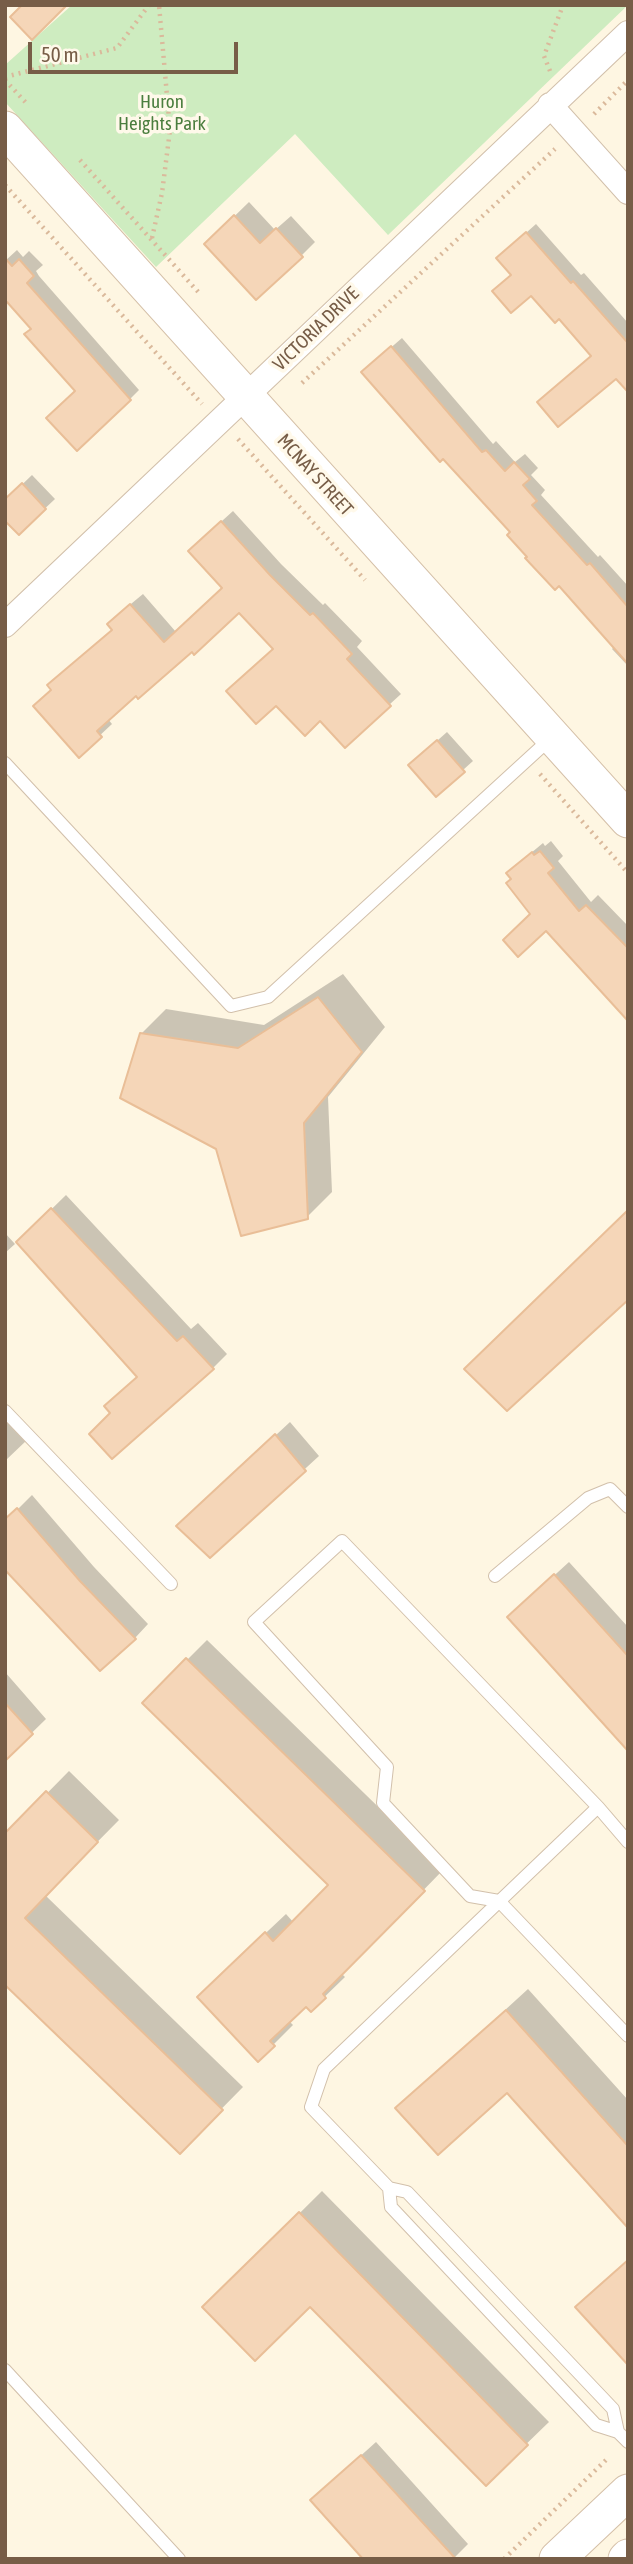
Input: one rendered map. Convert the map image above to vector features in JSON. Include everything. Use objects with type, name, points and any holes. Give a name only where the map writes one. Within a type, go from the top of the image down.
[{"type":"street","name":"VICTORIA DRIVE","points":[[5,625],[628,33]]},
{"type":"street","points":[[558,97],[628,192]]},
{"type":"street","name":"MCNAY STREET","points":[[5,129],[245,397],[539,748],[628,820]]},
{"type":"street","points":[[557,2559],[628,2492]]},
{"type":"lane","points":[[5,763],[231,1006],[268,997],[539,748]]},
{"type":"lane","points":[[5,1411],[171,1584]]},
{"type":"lane","points":[[495,1576],[588,1498],[610,1489],[628,1507]]},
{"type":"lane","points":[[628,1842],[598,1807],[342,1541],[254,1622],[387,1767],[383,1803],[470,1896],[499,1901],[628,2036]]},
{"type":"lane","points":[[598,1807],[324,2069],[312,2107],[389,2188],[407,2192],[613,2409],[618,2432]]},
{"type":"lane","points":[[389,2188],[391,2207],[596,2425],[618,2432],[628,2442]]},
{"type":"lane","points":[[5,2370],[179,2559]]},
{"type":"path","points":[[5,77],[117,48],[149,5]]},
{"type":"path","points":[[152,239],[162,193],[170,130],[159,5]]},
{"type":"path","points":[[558,97],[544,56],[563,5]]},
{"type":"path","points":[[594,114],[628,80]]},
{"type":"path","points":[[299,385],[559,146]]},
{"type":"path","points":[[5,185],[203,405]]},
{"type":"path","points":[[539,748],[628,873]]},
{"type":"path","points":[[504,2559],[606,2460]]},
{"type":"green space","name":"Huron Heights Park","points":[[72,5],[628,5],[388,235],[295,134],[156,267],[5,102],[5,65]]},
{"type":"building","points":[[22,5],[67,5],[32,40],[10,17]]},
{"type":"building","points":[[234,215],[260,243],[276,228],[303,257],[256,300],[204,244]]},
{"type":"building","points":[[526,232],[628,343],[628,392],[616,379],[558,427],[537,402],[591,356],[559,319],[555,323],[531,296],[511,313],[492,291],[511,275],[496,258]]},
{"type":"building","points":[[5,258],[12,266],[19,259],[34,276],[27,283],[131,400],[77,451],[46,418],[75,391],[24,334],[31,329],[7,302],[5,304]]},
{"type":"building","points":[[391,346],[482,452],[486,450],[505,471],[514,462],[530,479],[523,485],[537,501],[532,505],[587,565],[590,563],[628,607],[628,664],[559,586],[555,590],[525,558],[527,557],[507,535],[510,532],[443,459],[440,462],[361,372]]},
{"type":"building","points":[[22,483],[46,509],[19,535],[5,521],[5,499]]},
{"type":"building","points":[[221,521],[270,575],[310,615],[313,613],[352,654],[347,659],[391,706],[345,748],[320,721],[305,736],[276,706],[256,724],[226,691],[273,649],[239,613],[194,655],[192,652],[97,731],[102,737],[79,758],[33,706],[51,690],[47,685],[112,630],[107,624],[130,604],[164,642],[222,588],[188,551]]},
{"type":"building","points":[[437,740],[465,772],[436,797],[408,765]]},
{"type":"building","points":[[540,851],[554,868],[548,873],[579,911],[586,905],[628,948],[628,1021],[546,931],[518,957],[503,940],[530,914],[506,883],[511,879],[506,873],[532,852],[534,855]]},
{"type":"building","points":[[318,997],[362,1052],[304,1123],[308,1219],[241,1236],[216,1149],[120,1098],[140,1033],[238,1048]]},
{"type":"building","points":[[51,1208],[177,1341],[183,1336],[214,1369],[112,1459],[89,1434],[110,1413],[104,1406],[137,1377],[16,1242]]},
{"type":"building","points":[[628,1210],[628,1300],[507,1411],[464,1369]]},
{"type":"building","points":[[275,1434],[306,1471],[210,1558],[176,1526]]},
{"type":"building","points":[[17,1508],[80,1581],[136,1639],[100,1671],[5,1570],[5,1519]]},
{"type":"building","points":[[554,1574],[628,1656],[628,1751],[507,1617]]},
{"type":"building","points":[[186,1658],[425,1891],[323,1994],[326,1998],[311,2012],[306,2007],[270,2041],[275,2046],[258,2062],[197,1997],[265,1932],[273,1941],[328,1885],[142,1703]]},
{"type":"building","points":[[5,1703],[33,1734],[5,1761]]},
{"type":"building","points":[[46,1791],[98,1842],[25,1918],[223,2110],[180,2154],[5,1985],[5,1833]]},
{"type":"building","points":[[506,2010],[628,2146],[628,2228],[507,2093],[438,2155],[395,2108]]},
{"type":"building","points":[[299,2212],[528,2445],[486,2486],[310,2307],[255,2361],[202,2307]]},
{"type":"building","points":[[628,2260],[628,2365],[575,2307]]},
{"type":"building","points":[[361,2455],[456,2559],[363,2559],[310,2500]]}]
